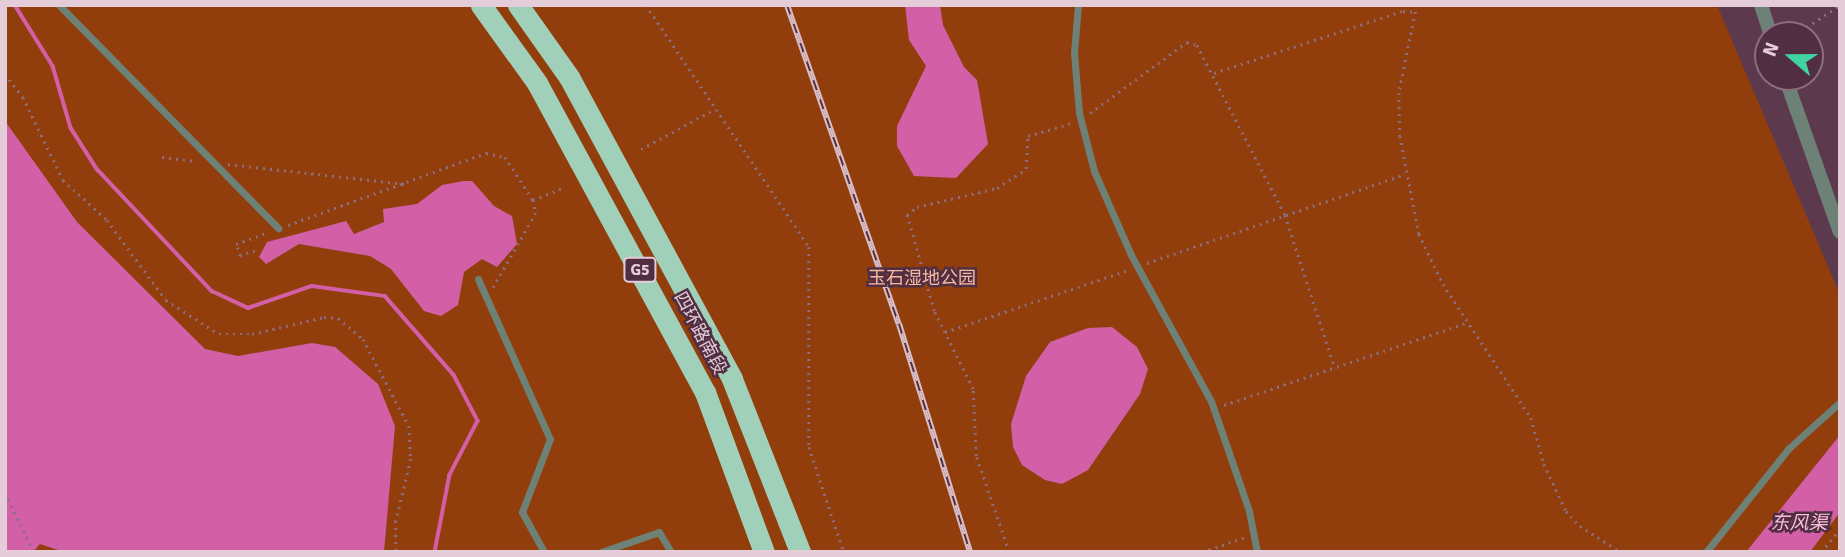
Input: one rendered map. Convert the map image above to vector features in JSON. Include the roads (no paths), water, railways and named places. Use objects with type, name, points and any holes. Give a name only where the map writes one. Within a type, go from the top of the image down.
[{"type":"highway","name":"四环路南段","points":[[481,5],[537,83],[705,392],[764,552]]},
{"type":"highway","name":"四环路南段","points":[[518,5],[569,77],[732,379],[800,552]]},
{"type":"street","points":[[1790,91],[1840,232]]},
{"type":"lane","points":[[59,5],[278,228]]},
{"type":"lane","points":[[1078,5],[1074,53],[1081,120],[1094,171],[1137,266],[1214,408],[1257,552]]},
{"type":"lane","points":[[478,279],[550,439],[522,512],[544,552]]},
{"type":"lane","points":[[1706,552],[1789,448],[1840,402]]},
{"type":"lane","points":[[601,552],[659,532],[671,552]]},
{"type":"water","points":[[905,5],[940,5],[943,25],[964,67],[977,80],[988,144],[956,178],[914,176],[897,146],[897,126],[926,66],[909,40]]},
{"type":"water","points":[[5,121],[77,222],[205,349],[238,356],[312,343],[335,347],[378,384],[395,426],[384,552],[64,552],[40,544],[33,552],[5,552]]},
{"type":"water","points":[[472,181],[494,206],[512,216],[517,244],[497,267],[482,259],[464,272],[458,305],[441,316],[424,311],[391,269],[370,256],[299,244],[266,264],[259,257],[267,242],[346,221],[354,234],[384,222],[383,209],[417,204],[442,185]]},
{"type":"water","points":[[1112,327],[1137,347],[1148,369],[1140,394],[1088,470],[1062,484],[1045,480],[1022,465],[1013,447],[1011,424],[1026,376],[1050,342],[1088,328]]},
{"type":"water","name":"东风渠","points":[[1840,435],[1840,512],[1810,552],[1746,552]]},
{"type":"waterway","points":[[15,5],[53,66],[71,128],[97,169],[212,291],[248,308],[312,286],[385,296],[454,375],[478,421],[450,475],[435,552]]},
{"type":"railway","points":[[787,5],[899,324],[970,552]]},
{"type":"park label","name":"玉石湿地公园","points":[[922,278]]}]
